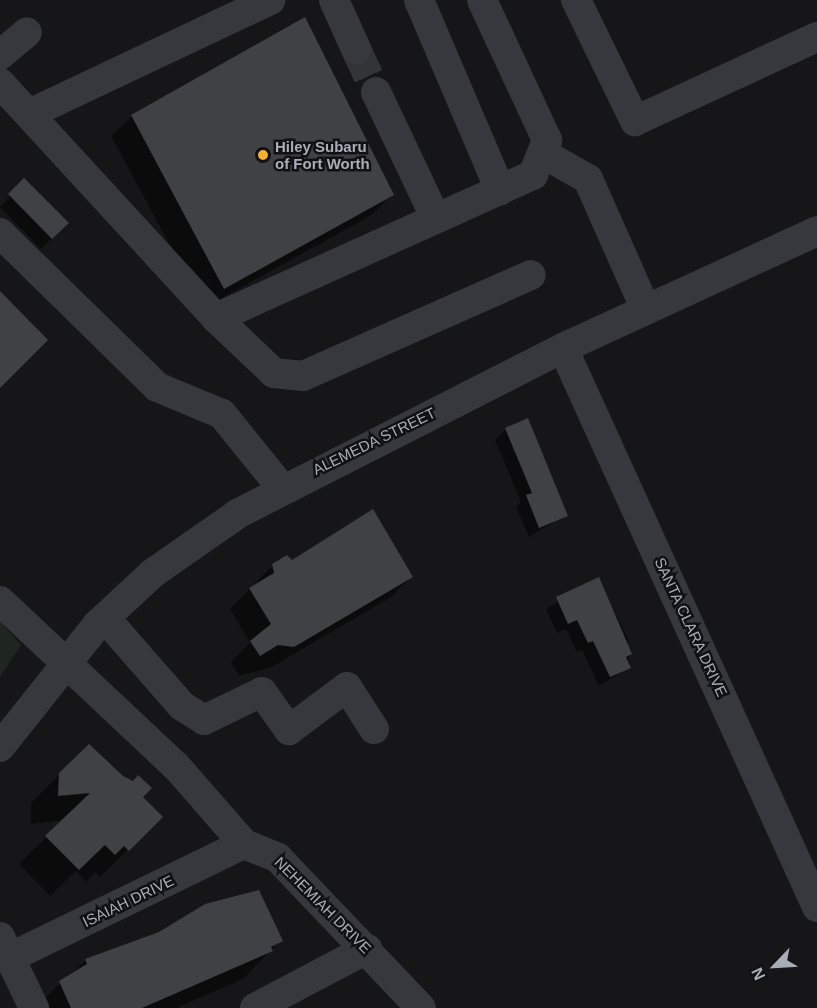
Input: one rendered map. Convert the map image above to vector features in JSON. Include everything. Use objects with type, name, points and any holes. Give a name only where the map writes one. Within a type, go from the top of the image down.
[{"type":"street","points":[[29,114],[270,0]]},
{"type":"street","points":[[334,0],[356,49]]},
{"type":"street","points":[[419,0],[500,190]]},
{"type":"street","points":[[216,318],[533,175],[544,154],[547,140],[482,0]]},
{"type":"street","points":[[576,0],[635,121],[817,37]]},
{"type":"street","points":[[0,55],[27,32]]},
{"type":"street","points":[[0,83],[216,318],[274,373],[303,376],[531,275]]},
{"type":"street","points":[[376,92],[436,219]]},
{"type":"street","points":[[544,154],[588,179],[646,310]]},
{"type":"street","name":"ALEMEDA STREET","points":[[0,747],[63,663],[105,618],[153,573],[281,487],[563,348],[817,231]]},
{"type":"street","points":[[0,233],[157,387],[222,414],[281,487]]},
{"type":"street","name":"SANTA CLARA DRIVE","points":[[563,348],[817,907]]},
{"type":"street","name":"NEHEMIAH DRIVE","points":[[0,601],[63,663],[176,766],[244,844],[278,858],[421,1008]]},
{"type":"street","points":[[105,618],[182,706],[204,720],[262,692],[289,730],[347,687],[374,729]]},
{"type":"street","name":"ISAIAH DRIVE","points":[[5,947],[244,844]]},
{"type":"street","points":[[5,947],[34,1008]]},
{"type":"street","points":[[255,1008],[367,949]]},
{"type":"shaded area","points":[[0,621],[21,645],[0,677]]},
{"type":"building","name":"Hiley Subaru of Fort Worth","points":[[305,17],[394,195],[224,289],[131,115]]},
{"type":"building","points":[[24,178],[69,223],[52,239],[8,194]]},
{"type":"building","points":[[0,291],[48,340],[0,388]]},
{"type":"building","points":[[528,418],[568,516],[539,528],[526,495],[532,493],[505,428]]},
{"type":"building","points":[[373,509],[413,577],[294,647],[278,645],[260,656],[250,641],[271,624],[249,588],[274,573],[272,564],[287,555],[292,560]]},
{"type":"building","points":[[599,577],[632,654],[626,657],[631,668],[610,677],[593,641],[588,643],[577,620],[568,624],[556,597]]},
{"type":"building","points":[[89,744],[123,776],[133,781],[138,775],[152,788],[143,797],[163,817],[129,851],[124,846],[115,855],[105,845],[79,870],[45,836],[90,793],[58,796],[59,773]]},
{"type":"building","points":[[259,890],[283,941],[271,947],[273,951],[142,1008],[71,1008],[59,981],[87,964],[85,959],[159,932],[205,904]]},
{"type":"tunnel","points":[[356,49],[376,92]]},
{"type":"place","name":"Hiley Subaru of Fort Worth","points":[[263,155]]}]
